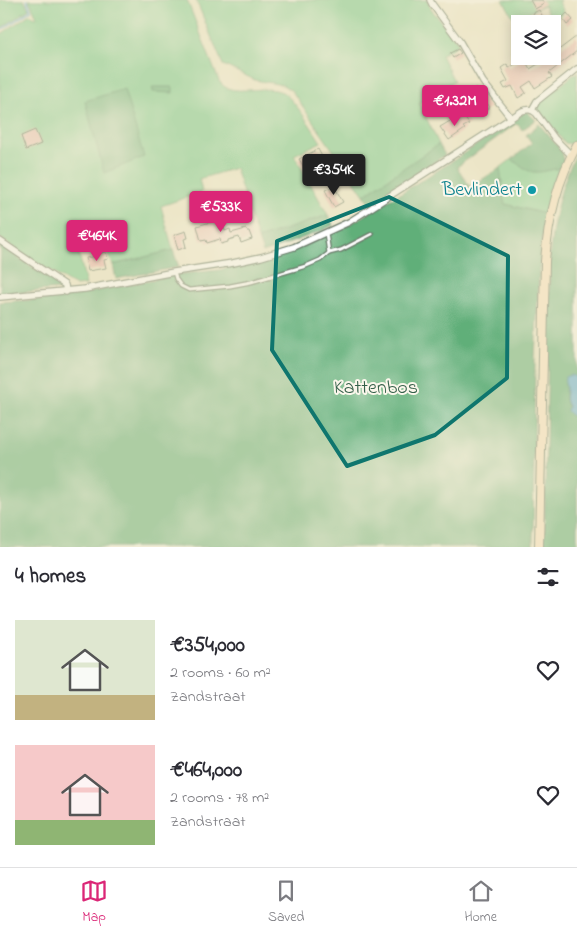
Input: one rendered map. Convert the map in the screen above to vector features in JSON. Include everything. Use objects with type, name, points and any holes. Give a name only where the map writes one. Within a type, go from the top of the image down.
[{"type":"main road","points":[[539,547],[547,242],[549,223],[557,190],[577,144]]},
{"type":"street","points":[[430,0],[460,42],[483,82],[511,118]]},
{"type":"street","points":[[532,110],[537,101],[577,69]]},
{"type":"street","points":[[0,297],[85,289],[233,263],[294,247],[349,222],[522,111],[532,110],[571,156]]},
{"type":"street","points":[[0,241],[65,285],[66,292]]},
{"type":"lane","points":[[326,232],[329,252]]},
{"type":"lane","points":[[174,272],[176,279],[189,290],[251,282],[306,266],[320,260],[329,252],[341,250],[372,234]]},
{"type":"highlighted area","points":[[389,197],[508,256],[507,378],[435,435],[347,466],[272,350],[277,241]]},
{"type":"green space","points":[[0,0],[24,0],[29,9],[0,29]]},
{"type":"green space","points":[[29,0],[187,0],[219,81],[233,90],[269,89],[282,92],[297,107],[321,142],[294,155],[328,215],[258,239],[235,168],[199,179],[202,192],[161,206],[173,250],[113,265],[98,230],[74,241],[86,285],[76,286],[70,283],[0,238],[0,35],[30,14],[35,18],[37,17]]},
{"type":"green space","points":[[196,0],[427,0],[431,9],[459,44],[441,55],[454,81],[419,103],[439,144],[364,195],[292,91],[283,85],[255,80],[223,65]]},
{"type":"green space","points":[[503,0],[560,0],[559,2],[564,12],[560,15],[549,15],[544,5],[525,15],[512,15]]},
{"type":"green space","points":[[577,72],[577,139],[573,143],[565,143],[538,111],[536,105]]},
{"type":"green space","points":[[152,87],[173,87],[173,93],[153,92]]},
{"type":"green space","points":[[124,89],[144,157],[104,173],[85,101]]},
{"type":"green space","name":"Kattenbos","points":[[526,111],[536,120],[522,130],[517,123],[457,167],[470,187],[500,168],[505,204],[545,214],[540,252],[535,358],[533,547],[0,547],[0,302],[76,295],[180,274],[219,270],[266,259],[308,244],[352,223],[451,162]]},
{"type":"green space","points":[[539,124],[562,151],[564,160],[561,168],[535,172],[525,169],[512,159],[532,143],[526,135]]},
{"type":"green space","points":[[439,144],[445,155],[371,206],[364,195]]},
{"type":"green space","points":[[577,153],[577,379],[574,376],[565,384],[565,398],[571,415],[577,417],[577,547],[544,547],[550,251],[562,188]]},
{"type":"green space","points":[[512,159],[524,169],[548,170],[561,168],[545,214],[505,204],[492,183],[500,168]]},
{"type":"green space","points":[[328,215],[333,225],[263,253],[258,239]]},
{"type":"green space","points":[[1,246],[61,286],[62,289],[0,294]]},
{"type":"green space","points":[[173,250],[179,267],[116,279],[113,265]]},
{"type":"water","points":[[570,375],[577,379],[577,417],[567,411],[565,377]]},
{"type":"building","points":[[530,0],[542,0],[544,4],[535,9]]},
{"type":"building","points":[[539,10],[542,15],[534,15],[533,13]]},
{"type":"building","points":[[567,13],[573,20],[567,25],[562,18]]},
{"type":"building","points":[[577,36],[577,51],[561,64],[561,48]]},
{"type":"building","points":[[458,49],[461,53],[453,58],[450,53]]},
{"type":"building","points":[[507,64],[509,68],[514,65],[528,65],[530,69],[536,65],[559,65],[549,73],[552,77],[535,88],[531,81],[522,87],[526,93],[518,98],[512,86],[505,89],[502,84],[508,81],[501,68]]},
{"type":"building","points":[[475,88],[490,107],[480,114],[467,93]]},
{"type":"building","points":[[462,114],[469,124],[449,140],[440,127]]},
{"type":"building","points":[[35,130],[41,144],[26,150],[21,136]]},
{"type":"building","points":[[318,149],[330,172],[326,175],[321,167],[308,174],[299,159]]},
{"type":"building","points":[[334,186],[343,202],[334,207],[325,190]]},
{"type":"building","points":[[242,194],[244,203],[238,205],[235,196]]},
{"type":"building","points":[[218,215],[221,229],[224,228],[225,231],[230,229],[231,233],[246,229],[249,231],[252,239],[241,243],[239,237],[221,244],[220,239],[207,243],[206,240],[201,241],[197,226],[214,221],[212,216]]},
{"type":"building","points":[[186,231],[188,238],[184,239],[186,247],[178,250],[174,235]]},
{"type":"building","points":[[106,252],[108,259],[104,260],[106,268],[88,271],[86,258]]},
{"type":"waterway","points":[[0,31],[31,10],[27,0]]},
{"type":"place","name":"Bevlindert","points":[[532,190]]}]
